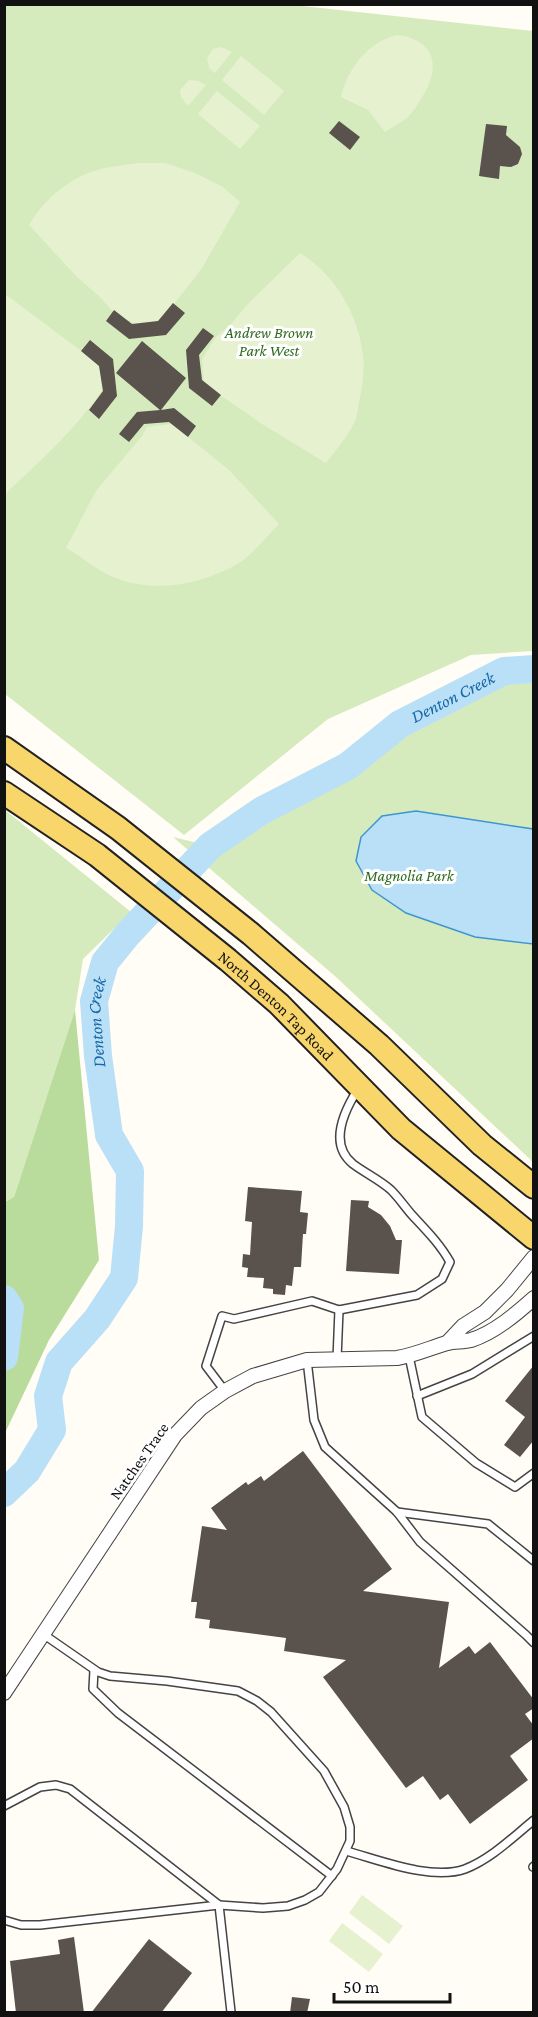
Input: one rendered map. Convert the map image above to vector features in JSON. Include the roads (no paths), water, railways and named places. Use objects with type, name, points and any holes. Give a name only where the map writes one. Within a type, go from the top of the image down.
[{"type":"main road","points":[[4,748],[118,828],[251,934],[379,1045],[482,1145],[534,1188]]},
{"type":"main road","name":"North Denton Tap Road","points":[[4,793],[97,855],[228,960],[279,1004],[401,1129],[534,1238]]},
{"type":"street","name":"Natches Trace","points":[[447,1343],[463,1326],[485,1312],[534,1257]]},
{"type":"street","name":"Natches Trace","points":[[4,1693],[175,1435],[201,1408],[225,1391],[253,1376],[307,1360],[397,1358],[447,1343],[471,1340],[521,1310],[534,1298]]},
{"type":"lane","points":[[225,1391],[206,1366],[222,1316],[234,1319],[312,1301],[339,1310],[417,1295],[442,1280],[447,1271],[450,1262],[442,1249],[391,1191],[344,1155],[340,1143],[340,1132],[348,1104],[359,1087]]},
{"type":"lane","points":[[337,1359],[339,1310]]},
{"type":"lane","points":[[417,1396],[472,1374],[534,1336]]},
{"type":"lane","points":[[409,1356],[422,1417],[476,1462],[514,1487],[534,1473]]},
{"type":"lane","points":[[307,1360],[314,1420],[325,1447],[397,1512],[420,1542],[534,1643]]},
{"type":"lane","points":[[397,1512],[488,1524],[534,1561]]},
{"type":"lane","points":[[4,1920],[21,1925],[40,1925],[219,1905],[263,1908],[288,1906],[320,1892],[332,1876],[350,1841],[350,1827],[344,1807],[324,1771],[271,1712],[257,1701],[238,1692],[167,1681],[110,1676],[94,1670],[43,1634]]},
{"type":"lane","points":[[94,1670],[93,1689],[122,1716],[332,1876]]},
{"type":"lane","points":[[4,1806],[40,1787],[56,1785],[70,1789],[219,1905],[231,2013]]},
{"type":"lane","points":[[346,1851],[410,1869],[448,1873],[466,1868],[495,1851],[534,1820]]},
{"type":"water","points":[[416,811],[533,829],[533,944],[475,937],[406,913],[372,890],[356,861],[361,837],[382,816]]},
{"type":"waterway","name":"Denton Creek","points":[[4,1493],[27,1471],[52,1430],[48,1396],[59,1362],[97,1319],[124,1278],[129,1226],[130,1171],[109,1135],[98,1056],[94,1001],[105,962],[127,935],[210,846],[261,811],[348,766],[400,724],[504,671],[534,669]]},
{"type":"waterway","points":[[4,1299],[10,1308],[4,1357]]},
{"type":"park label","name":"Andrew Brown Park West","points":[[269,341]]},
{"type":"park label","name":"Magnolia Park","points":[[409,875]]}]
